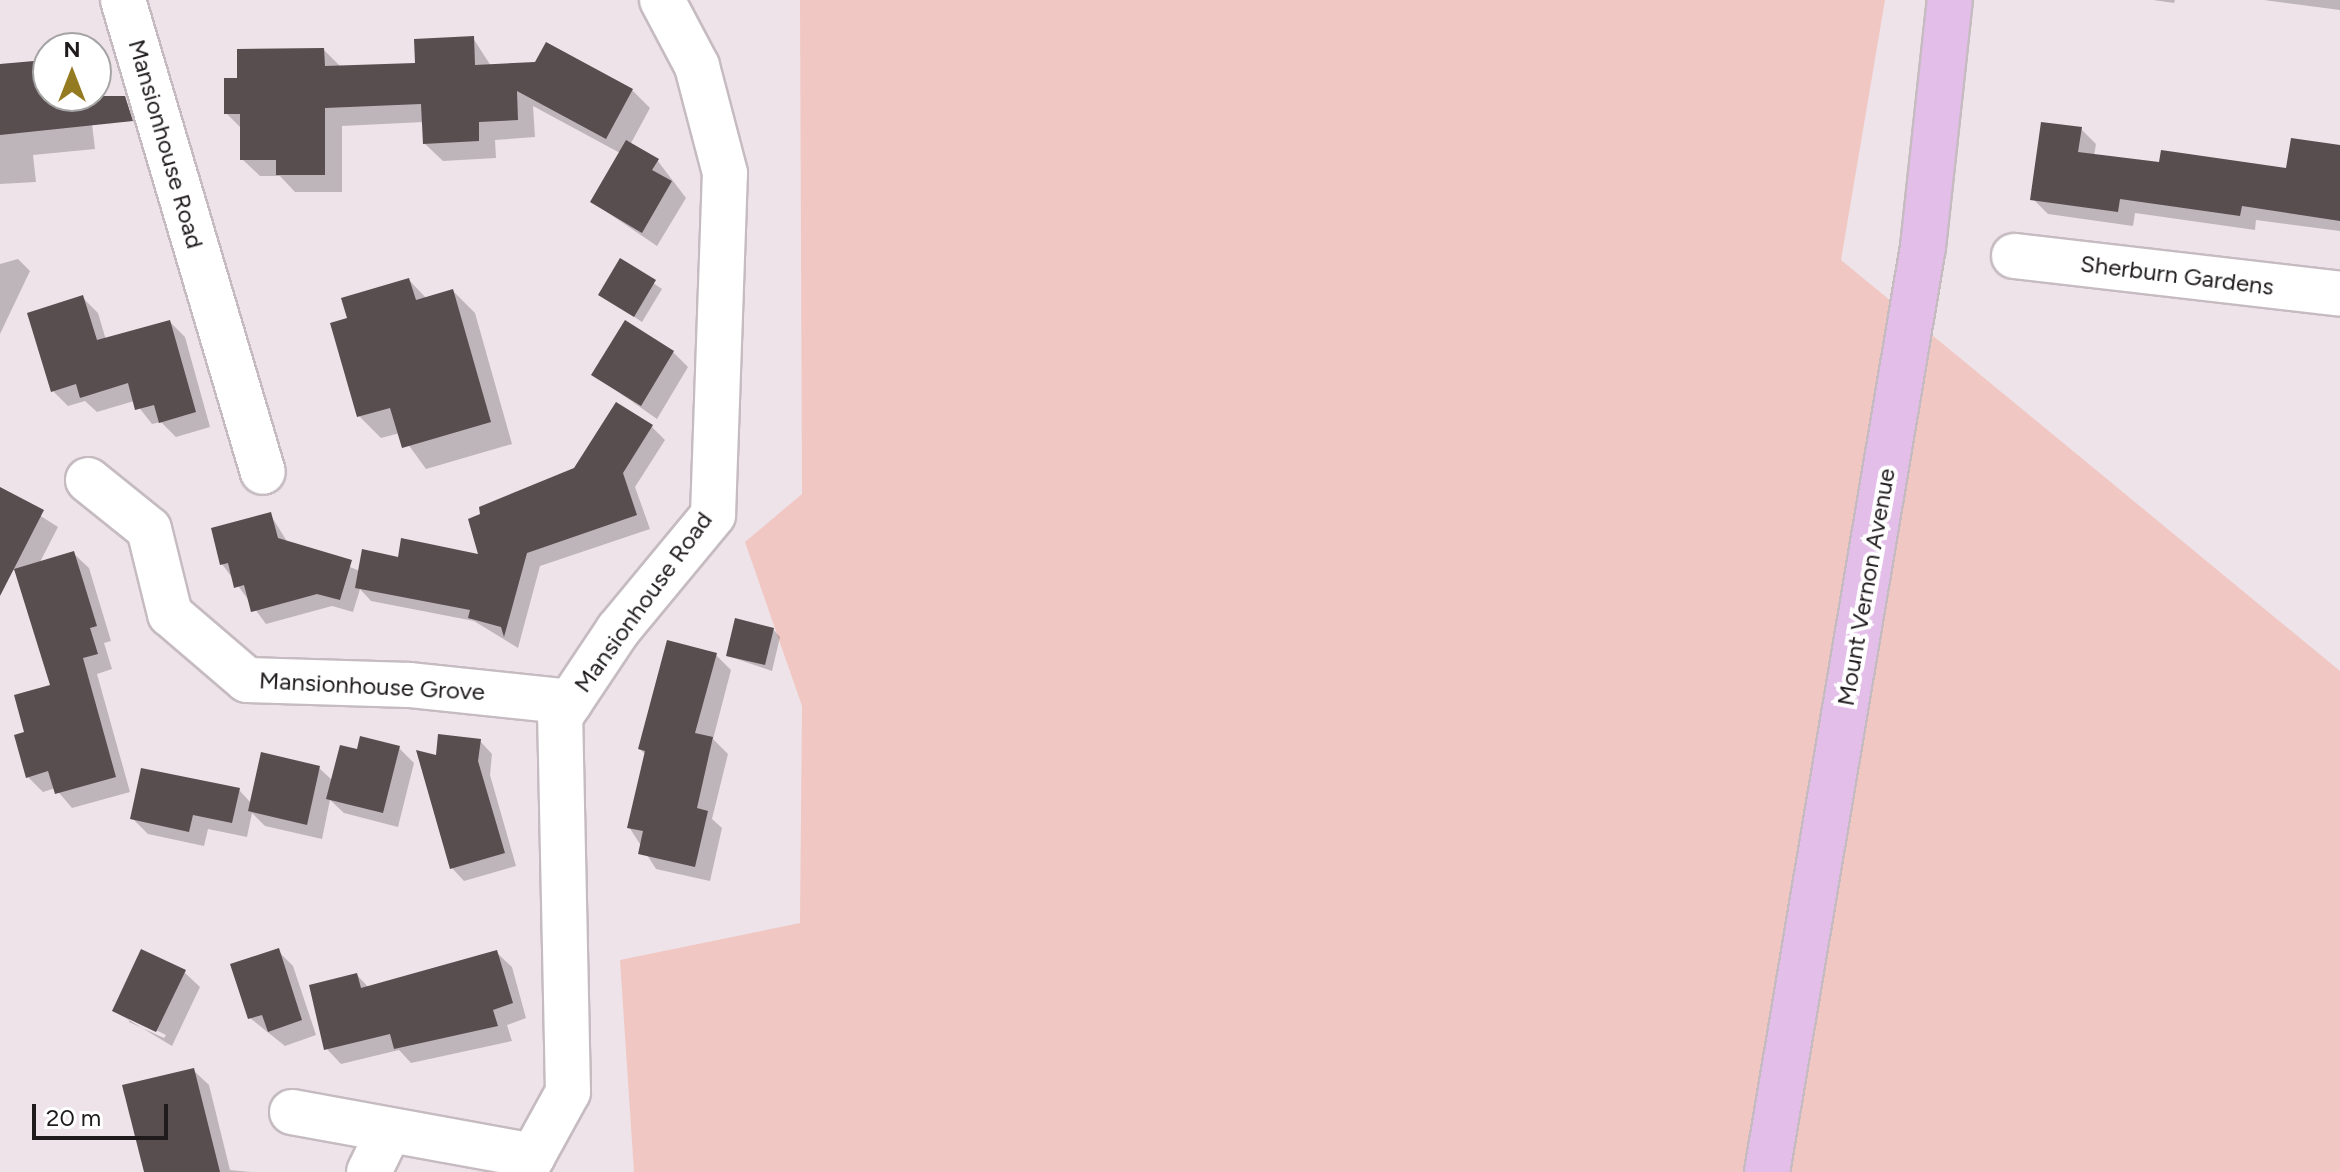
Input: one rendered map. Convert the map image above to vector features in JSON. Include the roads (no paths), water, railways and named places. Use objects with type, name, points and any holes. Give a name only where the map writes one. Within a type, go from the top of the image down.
[{"type":"main road","name":"Mount Vernon Avenue","points":[[1767,1172],[1923,247],[1950,0]]},
{"type":"street","name":"Mansionhouse Road","points":[[123,0],[263,472]]},
{"type":"street","name":"Mansionhouse Road","points":[[292,1112],[529,1164],[568,1092],[560,717],[618,630],[713,515],[725,173],[697,66],[662,0]]},
{"type":"street","name":"Sherburn Gardens","points":[[2014,256],[2340,294]]},
{"type":"street","name":"Mansionhouse Grove","points":[[88,480],[149,529],[170,614],[247,680],[570,702]]},
{"type":"street","points":[[369,1172],[388,1133]]}]
